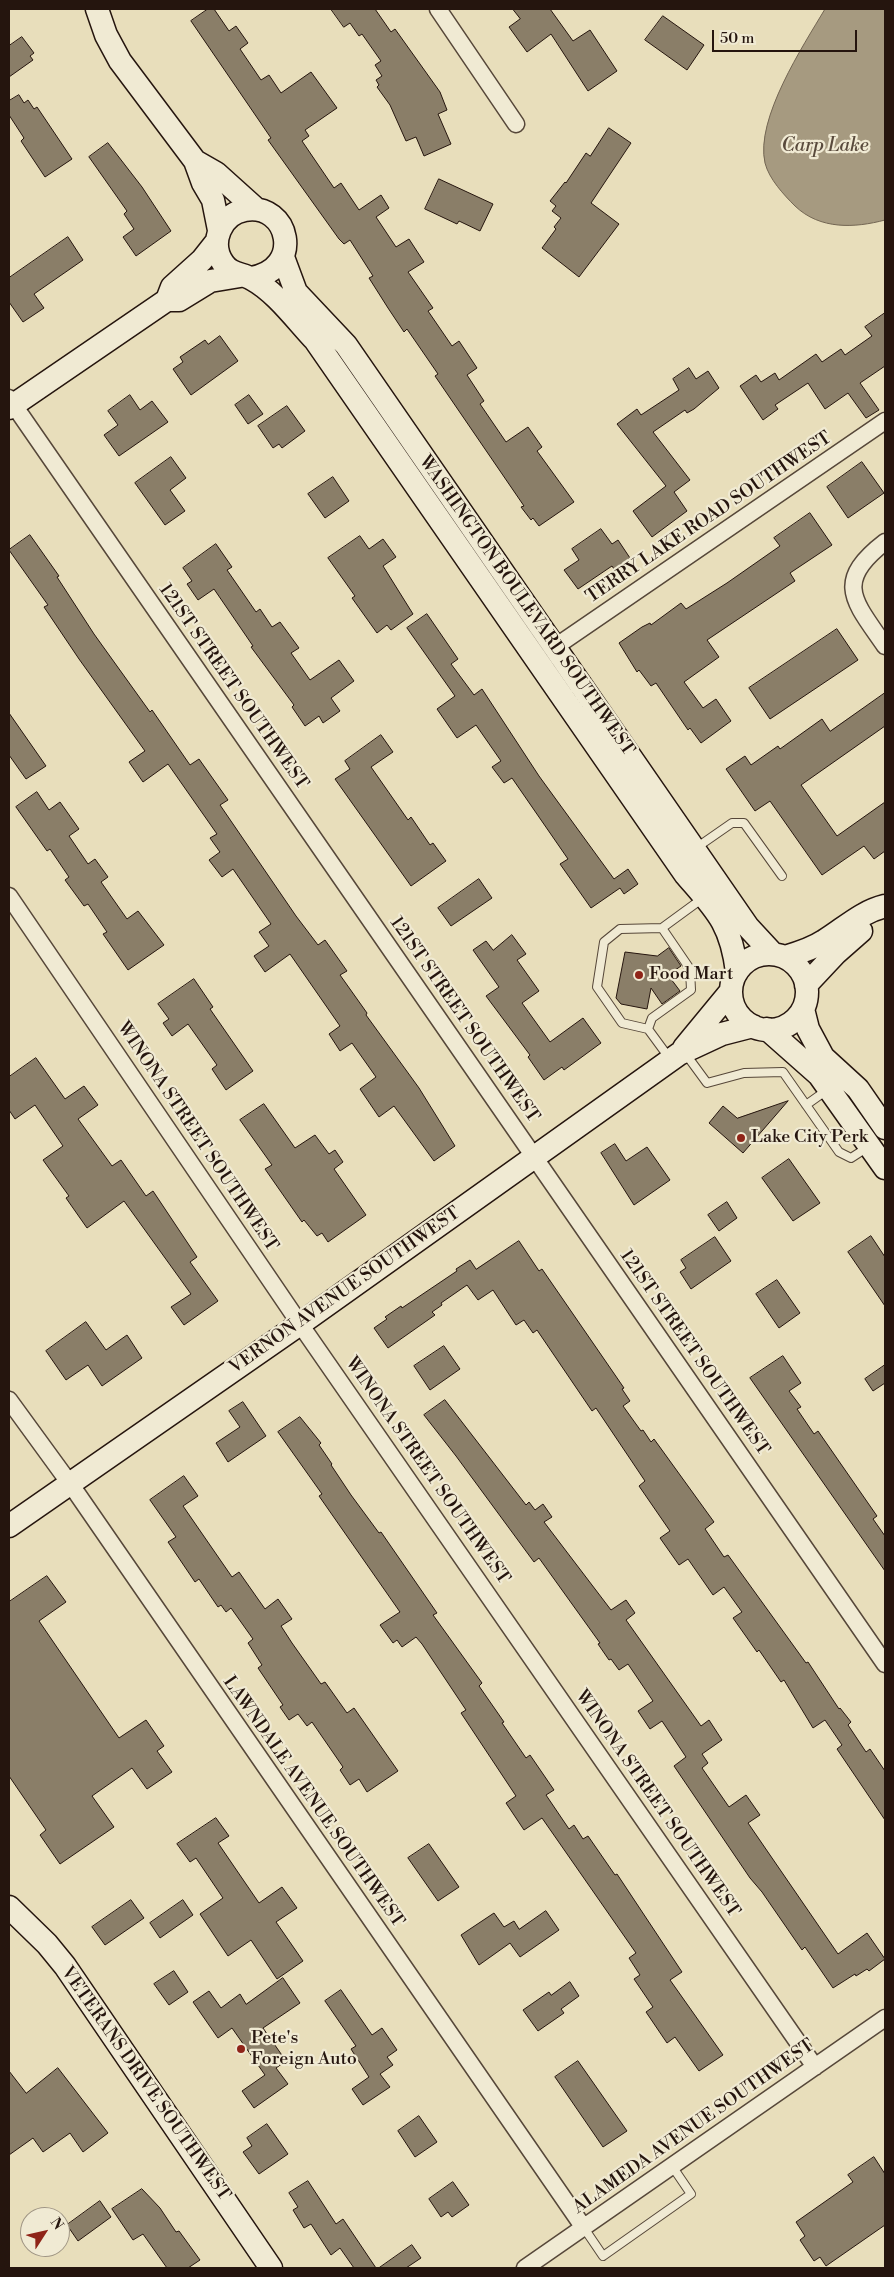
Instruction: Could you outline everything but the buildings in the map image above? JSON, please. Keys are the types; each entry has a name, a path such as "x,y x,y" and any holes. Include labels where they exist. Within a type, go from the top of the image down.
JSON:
{"main road":[{"path":"97,9 106,35 120,60 195,161 203,183 213,200 222,263 230,271 246,277"},
{"path":"195,161 216,173 256,209"},
{"path":"10,404 168,300 179,300 210,281 263,276 273,270 283,257 286,240 276,219 266,212 256,209 244,210 234,214 225,221 218,236 202,260 172,287 168,300"},
{"name":"WASHINGTON BOULEVARD SOUTHWEST","path":"283,257 296,292 346,345 748,927 779,956"},
{"name":"WASHINGTON BOULEVARD SOUTHWEST","path":"246,277 272,294 315,340 685,874 720,914 728,929 734,947 734,982"},
{"path":"885,906 868,911 824,941 803,952 779,956 761,955 750,959 734,982 733,1004 739,1015 804,1059 830,1088 885,1168"},
{"path":"806,985 846,943 876,920 885,910"},
{"path":"760,1028 786,1026 796,1018 803,1008 806,997 806,985 798,969 779,956"},
{"name":"VERNON AVENUE SOUTHWEST","path":"678,1055 734,982"},
{"path":"803,1008 808,1029 823,1057 858,1089 885,1128"},
{"name":"VERNON AVENUE SOUTHWEST","path":"9,1526 300,1324 678,1055 722,1034 760,1028"},
{"name":"VETERANS DRIVE SOUTHWEST","path":"9,1907 47,1944 65,1966 271,2268"}],"street":[{"path":"438,9 516,124"},
{"name":"121ST STREET SOUTHWEST","path":"10,404 885,1664"},
{"name":"TERRY LAKE ROAD SOUTHWEST","path":"555,648 885,421"},
{"path":"885,542 868,555 856,570 853,588 860,609 885,646"},
{"name":"WINONA STREET SOUTHWEST","path":"9,896 300,1324 815,2067"},
{"name":"LAWNDALE AVENUE SOUTHWEST","path":"9,1400 70,1484 584,2228"},
{"name":"ALAMEDA AVENUE SOUTHWEST","path":"525,2268 885,2018"}],"lane":[{"path":"694,849 732,823 744,823 782,876"},
{"path":"705,897 662,928 620,929 604,942 598,987 622,1023 648,1029 707,1083 744,1073 783,1072 839,1152 851,1158 870,1146"},
{"path":"648,1029 652,1018 691,990 690,969 662,928"},
{"path":"806,1105 830,1088"},
{"path":"584,2228 603,2256 649,2225 691,2194 672,2166"}],"water":[{"name":"Carp Lake","path":"825,9 885,9 885,220 874,223 838,225 815,219 805,214 786,197 773,181 765,163 764,145 767,126 774,105 794,62"}],"place":[{"name":"Food Mart","path":"639,975"},
{"name":"Lake City Perk","path":"741,1138"},
{"name":"Pete's Foreign Auto","path":"241,2049"}]}
